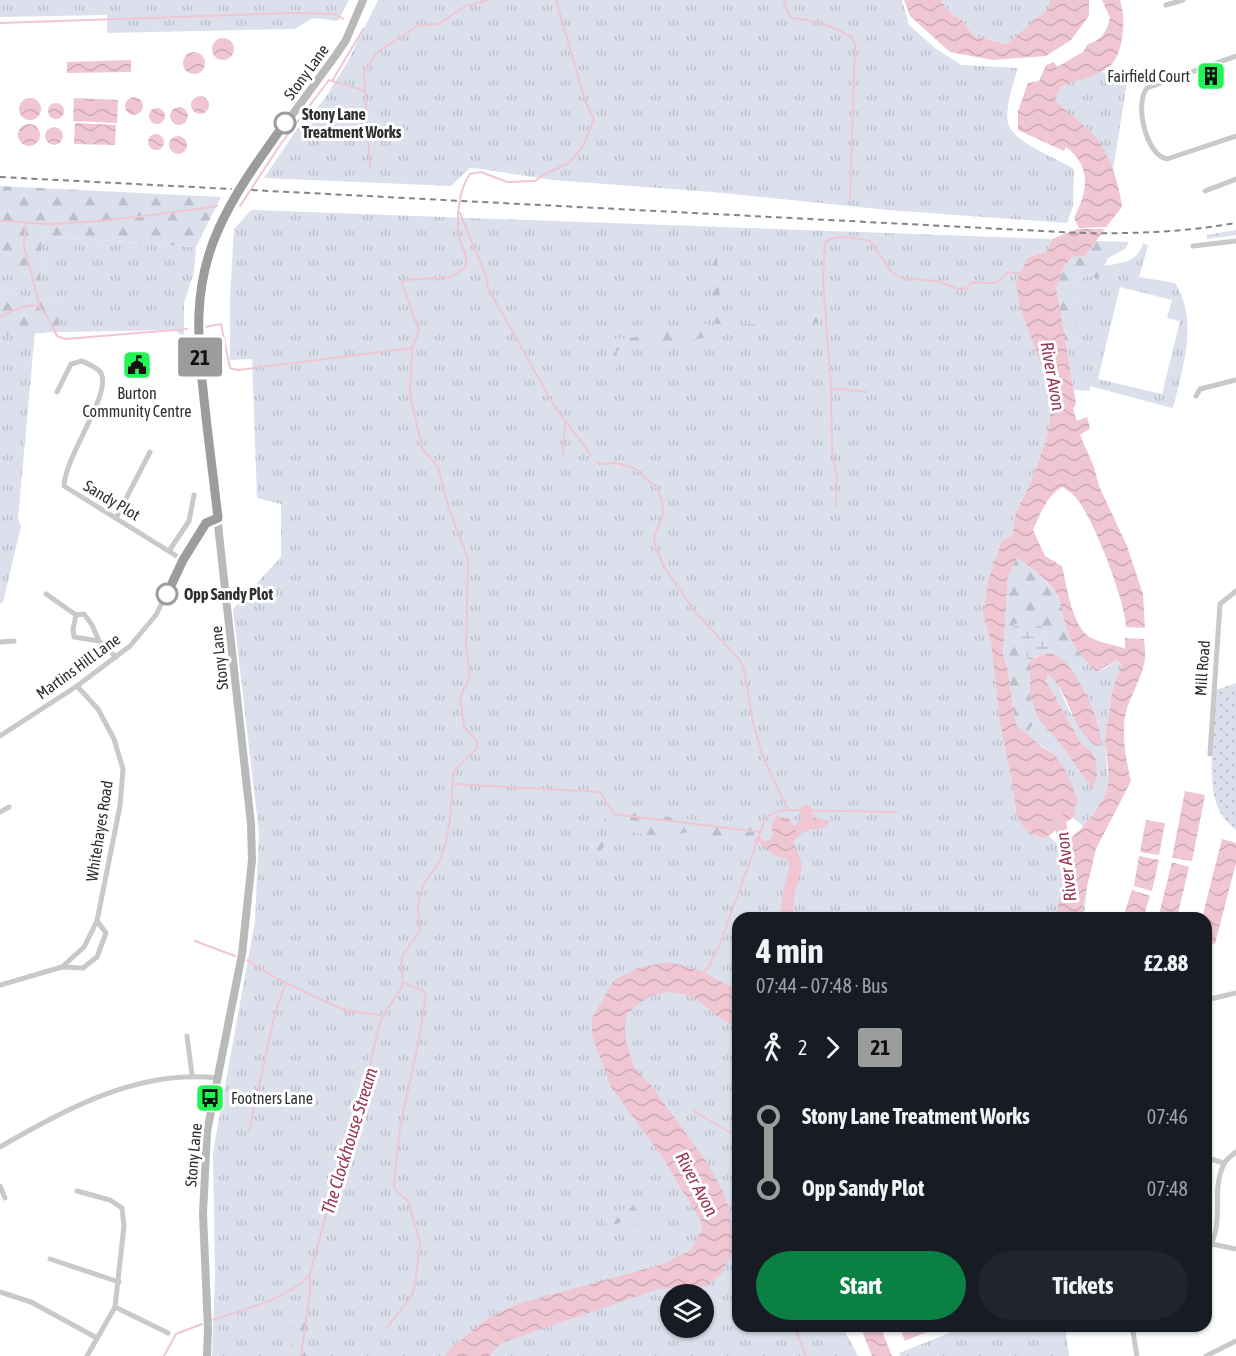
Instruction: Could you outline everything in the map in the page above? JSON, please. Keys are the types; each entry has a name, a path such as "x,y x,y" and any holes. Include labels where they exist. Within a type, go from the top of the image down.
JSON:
{"main road":[{"name":"Stony Lane","path":"207,1356 203,1214 207,1132 242,954 252,860 252,824 238,716 197,322 207,262 218,229 246,178 346,40 363,0"}],"street":[{"path":"1166,5 1184,0"},
{"path":"1236,56 1147,87 1143,92 1142,119 1146,134 1157,153 1167,159 1236,136"},
{"path":"1205,190 1236,180"},
{"path":"1193,246 1236,241"},
{"name":"Sandy Plot","path":"57,392 71,364 82,361 100,370 104,381 101,395 69,462 64,475 64,486 183,560"},
{"path":"1196,396 1200,389 1236,380"},
{"path":"116,518 150,452"},
{"path":"170,551 189,521 194,495"},
{"name":"Martins Hill Lane","path":"0,736 77,686 130,646 156,615 183,560 206,523 218,518"},
{"name":"Mill Road","path":"1210,754 1220,604 1236,591"},
{"path":"46,594 76,615 84,614 99,641 116,657"},
{"path":"76,615 74,637 99,641"},
{"path":"0,642 14,641"},
{"name":"Whitehayes Road","path":"62,967 84,947 97,921 120,806 123,769 114,739 98,709 77,686"},
{"path":"0,812 9,807"},
{"name":"Whitehayes Road","path":"0,985 62,967 82,968 97,957 106,933 97,921"},
{"path":"1212,999 1236,993"},
{"path":"187,1036 192,1075"},
{"path":"0,1148 53,1116 120,1089 192,1075 217,1078"},
{"path":"1236,1152 1224,1163 1220,1175 1218,1228 1212,1244 1236,1249"},
{"path":"1212,1160 1224,1163"},
{"path":"0,1186 5,1198"},
{"path":"77,1191 110,1200 122,1208 124,1226 115,1307 87,1356"},
{"path":"50,1259 119,1282"},
{"path":"0,1292 31,1302 97,1338"},
{"path":"115,1307 168,1333"},
{"path":"1133,1332 1137,1356"},
{"path":"1206,1356 1236,1341"}],"green space":[{"path":"0,0 349,0 338,21 313,18 295,29 107,33 107,15 0,17"},
{"path":"378,0 902,0 909,25 935,48 961,65 1018,68 1008,107 1008,123 1015,134 1030,146 1074,169 1073,206 1067,223 888,210 712,192 552,180 470,168 451,186 264,178 295,132 323,101 347,63"},
{"path":"941,0 1050,0 1050,8 1007,44 974,36 961,20 947,10"},
{"path":"1103,72 1127,82 1113,170 1091,132 1055,100 1061,87"},
{"path":"0,186 221,197 196,247 42,236 40,289 19,288 13,255 0,251"},
{"path":"251,210 1052,239 1046,252 1028,257 1020,307 1045,377 1051,410 1047,437 1031,482 1016,512 1012,535 1001,542 988,581 983,615 991,643 1000,724 1016,813 1023,827 1032,834 1044,839 1049,836 1060,847 1061,882 1087,888 1085,912 732,912 732,1332 845,1332 858,1356 212,1356 215,1274 213,1152 255,921 259,833 233,609 281,557 281,504 257,498 252,359 230,360 230,298 234,229"},
{"path":"1236,230 1236,235 1207,239 1207,235"},
{"path":"42,236 196,247 194,272 184,303 184,337 174,330 59,332 59,303 0,291 0,251 13,255 40,289"},
{"path":"1096,241 1129,242 1125,249 1108,258 1098,280 1089,275 1079,279 1074,288 1077,339 1065,341 1056,287 1065,265 1073,257 1085,256"},
{"path":"1143,243 1148,246 1139,277 1175,283 1186,312 1188,327 1185,358 1172,408 1090,386 1090,391 1074,390 1065,341 1076,339 1074,288 1079,279 1089,275 1098,280 1103,266 1128,261 1141,250","holes":["1120,287 1172,300 1167,318 1180,321 1162,394 1098,379"]},
{"path":"717,256 721,324 715,324 712,257"},
{"path":"0,291 59,303 59,332 0,335"},
{"path":"817,317 818,323 793,324 792,318"},
{"path":"769,322 769,329 727,334 726,328"},
{"path":"707,324 708,337 668,344 631,344 622,347 617,351 615,376 610,380 606,360 615,339"},
{"path":"35,332 18,519 21,526 3,603 0,603 0,335"},
{"path":"1017,557 1054,590 1070,636 1088,663 1072,673 1064,661 1051,653 1040,621 1015,639 1030,662 1030,694 1038,719 1025,734 1017,726 1008,670 1003,654 1008,574"},
{"path":"1022,619 1040,621 1051,653 1040,655 1030,662 1015,639 1014,625"},
{"path":"1117,660 1123,665 1113,687 1105,736 1108,785 1105,795 1084,827 1073,818 1075,816 1055,755 1025,734 1038,719 1062,746 1093,788 1091,751 1081,743 1046,681 1048,673 1057,683 1070,713 1099,726 1072,673 1088,663 1096,672"},
{"path":"1236,683 1236,830 1223,817 1218,808 1214,796 1212,767 1216,690"},
{"path":"609,810 757,827 751,843 730,836 721,848 688,832 666,837 634,833 611,825 604,820"},
{"path":"595,835 605,837 604,846 597,856 589,854 589,843"},
{"path":"633,1205 649,1220 645,1226 622,1221 607,1225 604,1221 604,1217"},
{"path":"305,1313 308,1318 307,1356 292,1356 293,1319"},
{"path":"952,1332 1066,1332 1069,1356 900,1356 899,1353"}],"water":[{"path":"904,0 941,0 947,10 961,20 974,36 1007,44 1049,8 1050,0 1089,0 1089,16 1071,40 1046,56 993,60 950,52 910,16"},
{"path":"1102,0 1120,0 1122,9 1122,38 1115,60 1109,67 1093,76 1061,87 1055,100 1091,132 1103,148 1116,177 1122,207 1106,227 1079,228 1074,218 1082,198 1085,180 1080,163 1066,147 1064,151 1018,130 1018,111 1028,83 1039,81 1046,65 1054,62 1057,67 1083,52 1088,44 1103,34 1110,18"},
{"path":"219,38 227,38 234,45 234,53 227,60 219,60 212,53 212,45"},
{"path":"190,52 198,52 205,59 205,67 198,74 190,74 183,67 183,59"},
{"path":"131,60 131,72 67,73 67,62"},
{"path":"196,96 204,96 209,101 207,112 196,114 191,109 191,101"},
{"path":"130,97 138,97 143,102 141,113 130,115 125,110 125,102"},
{"path":"26,98 34,98 41,105 41,113 34,120 26,120 19,113 19,105"},
{"path":"74,98 118,100 117,123 73,121"},
{"path":"53,103 59,103 64,111 62,117 53,119 48,114 48,108"},
{"path":"175,107 183,107 188,112 186,123 175,125 170,120 170,112"},
{"path":"157,108 165,116 157,124 149,116"},
{"path":"75,123 116,125 115,145 74,144"},
{"path":"29,124 37,127 40,135 37,143 29,146 21,143 18,135 21,127"},
{"path":"54,127 60,130 63,136 60,142 54,145 48,142 45,136 48,130"},
{"path":"156,134 164,142 156,150 148,142"},
{"path":"174,136 182,136 187,141 185,152 174,154 169,149 169,141"},
{"path":"1077,229 1105,229 1085,256 1073,257 1065,265 1056,287 1076,403 1073,409 1077,421 1087,417 1090,428 1080,435 1094,467 1099,486 1127,546 1143,594 1145,628 1126,627 1108,561 1092,524 1077,499 1062,487 1044,506 1033,530 1045,556 1062,566 1075,617 1086,634 1097,641 1125,649 1125,638 1144,639 1145,656 1142,673 1125,716 1125,749 1131,781 1096,849 1082,912 1057,912 1061,890 1060,847 1081,829 1105,795 1108,785 1108,768 1105,736 1113,687 1122,665 1117,660 1096,672 1080,654 1071,639 1055,591 1040,575 1017,558 1008,575 1003,654 1008,670 1014,715 1017,726 1055,755 1067,773 1078,801 1074,808 1075,816 1044,839 1023,827 1016,813 1000,724 991,643 983,615 988,581 1001,542 1012,535 1016,512 1031,482 1047,437 1051,410 1045,377 1020,307 1016,282 1028,257 1046,252 1052,239"},
{"path":"1051,653 1069,666 1089,700 1098,726 1100,745 1096,746 1087,738 1075,720 1061,691 1048,674 1046,681 1081,743 1091,751 1096,760 1097,778 1092,788 1062,746 1038,719 1030,694 1030,662 1040,655"},
{"path":"1185,791 1205,795 1192,861 1172,858"},
{"path":"777,815 779,818 788,817 791,824 795,826 802,824 806,816 830,820 823,828 805,830 793,842 800,861 797,872 793,870 792,859 777,856 760,842 753,842 759,835 764,841 770,840 773,835 771,826"},
{"path":"1146,820 1165,823 1159,855 1140,852"},
{"path":"1222,839 1236,843 1236,863 1215,944 1212,943 1212,912 1204,912"},
{"path":"1139,856 1159,860 1152,891 1134,886"},
{"path":"1172,862 1189,867 1178,912 1160,912"},
{"path":"1132,890 1150,896 1145,912 1125,912"},
{"path":"669,962 698,970 732,987 732,1025 699,1001 687,995 667,992 651,995 637,1005 627,1014 625,1026 626,1043 635,1069 650,1084 708,1164 724,1194 730,1212 732,1253 722,1273 709,1284 660,1284 660,1289 501,1343 489,1356 445,1356 449,1350 488,1318 517,1304 663,1264 692,1249 702,1232 701,1221 661,1155 611,1087 592,1035 592,1018 614,980 638,968"},
{"path":"862,1332 882,1332 892,1356 872,1356"},
{"path":"901,1332 927,1332 905,1341"}],"waterway":[{"path":"240,206 280,145 329,80 365,91 364,74 376,53 419,25 439,24 464,7 488,0"},
{"name":"The Clockhouse Stream","path":"213,1320 279,1296 291,1290 310,1274 337,1174 346,1158 368,1087 372,1055 381,1019 401,989 403,955 420,930 418,907 421,890 439,862 446,842 452,803 453,772 477,748 477,741 464,727 460,698 470,676 466,646 468,559 449,509 438,467 422,448 410,394 412,348 419,331 402,284 405,280 451,277 465,268 465,255 459,236 458,212 463,187 470,174 481,172 507,182 535,181 569,163 583,146 594,120 585,100 556,0"},
{"path":"785,0 784,4 791,18 823,24 853,38 855,47 850,198"},
{"path":"0,23 294,13 334,14 343,19"},
{"path":"332,81 364,28"},
{"path":"365,91 370,169"},
{"path":"0,221 72,223 217,206"},
{"path":"460,213 486,276 488,288 553,404 591,455"},
{"path":"26,222 24,246 40,307"},
{"path":"836,507 837,476 832,452 831,388 823,279 825,243 840,237 870,241 891,271 901,278 937,281 959,289 967,288 974,282 993,283 1008,272 1021,274"},
{"path":"0,317 22,307 36,306 46,315 57,336 65,339 187,329"},
{"path":"201,328 221,324 230,368 238,370 412,348"},
{"path":"831,388 867,392"},
{"path":"563,454 565,421"},
{"path":"596,462 616,463 634,468 657,488 662,501 663,515 654,537 655,546 664,567 695,612 740,660 763,757 788,810"},
{"path":"453,784 600,792 614,814 760,832"},
{"path":"703,973 710,965 721,941 766,817 778,811 788,810 897,812"},
{"name":"River Avon","path":"801,827 806,825 808,820 806,811"},
{"name":"River Avon","path":"1055,812 1060,822 1067,859"},
{"name":"River Avon","path":"787,912 796,866 792,855"},
{"path":"195,941 235,956"},
{"path":"247,960 276,978 337,1007 349,1011 383,1015"},
{"path":"249,1131 276,1009 286,983"},
{"path":"387,1328 412,1295 420,1242 408,1201 395,1189 394,1185 400,1127 426,996 424,991 404,983"},
{"path":"692,1110 732,1133"},
{"path":"301,1356 310,1293 310,1276"},
{"name":"The Clockhouse Stream","path":"164,1356 176,1334 202,1324"},
{"path":"796,1332 806,1356"}],"railway":[{"path":"0,177 1080,233 1158,232 1236,223"}],"bus line":[{"name":"21","path":"167,594 183,560 206,523 218,518 197,322 207,262 218,229 234,198 285,123"}],"place":[{"name":"Fairfield Court","path":"1211,76"},
{"name":"Stony Lane Treatment Works","path":"285,123"},
{"name":"Burton Community Centre","path":"137,365"},
{"name":"Opp Sandy Plot","path":"167,594"},
{"name":"Footners Lane","path":"210,1098"}]}
